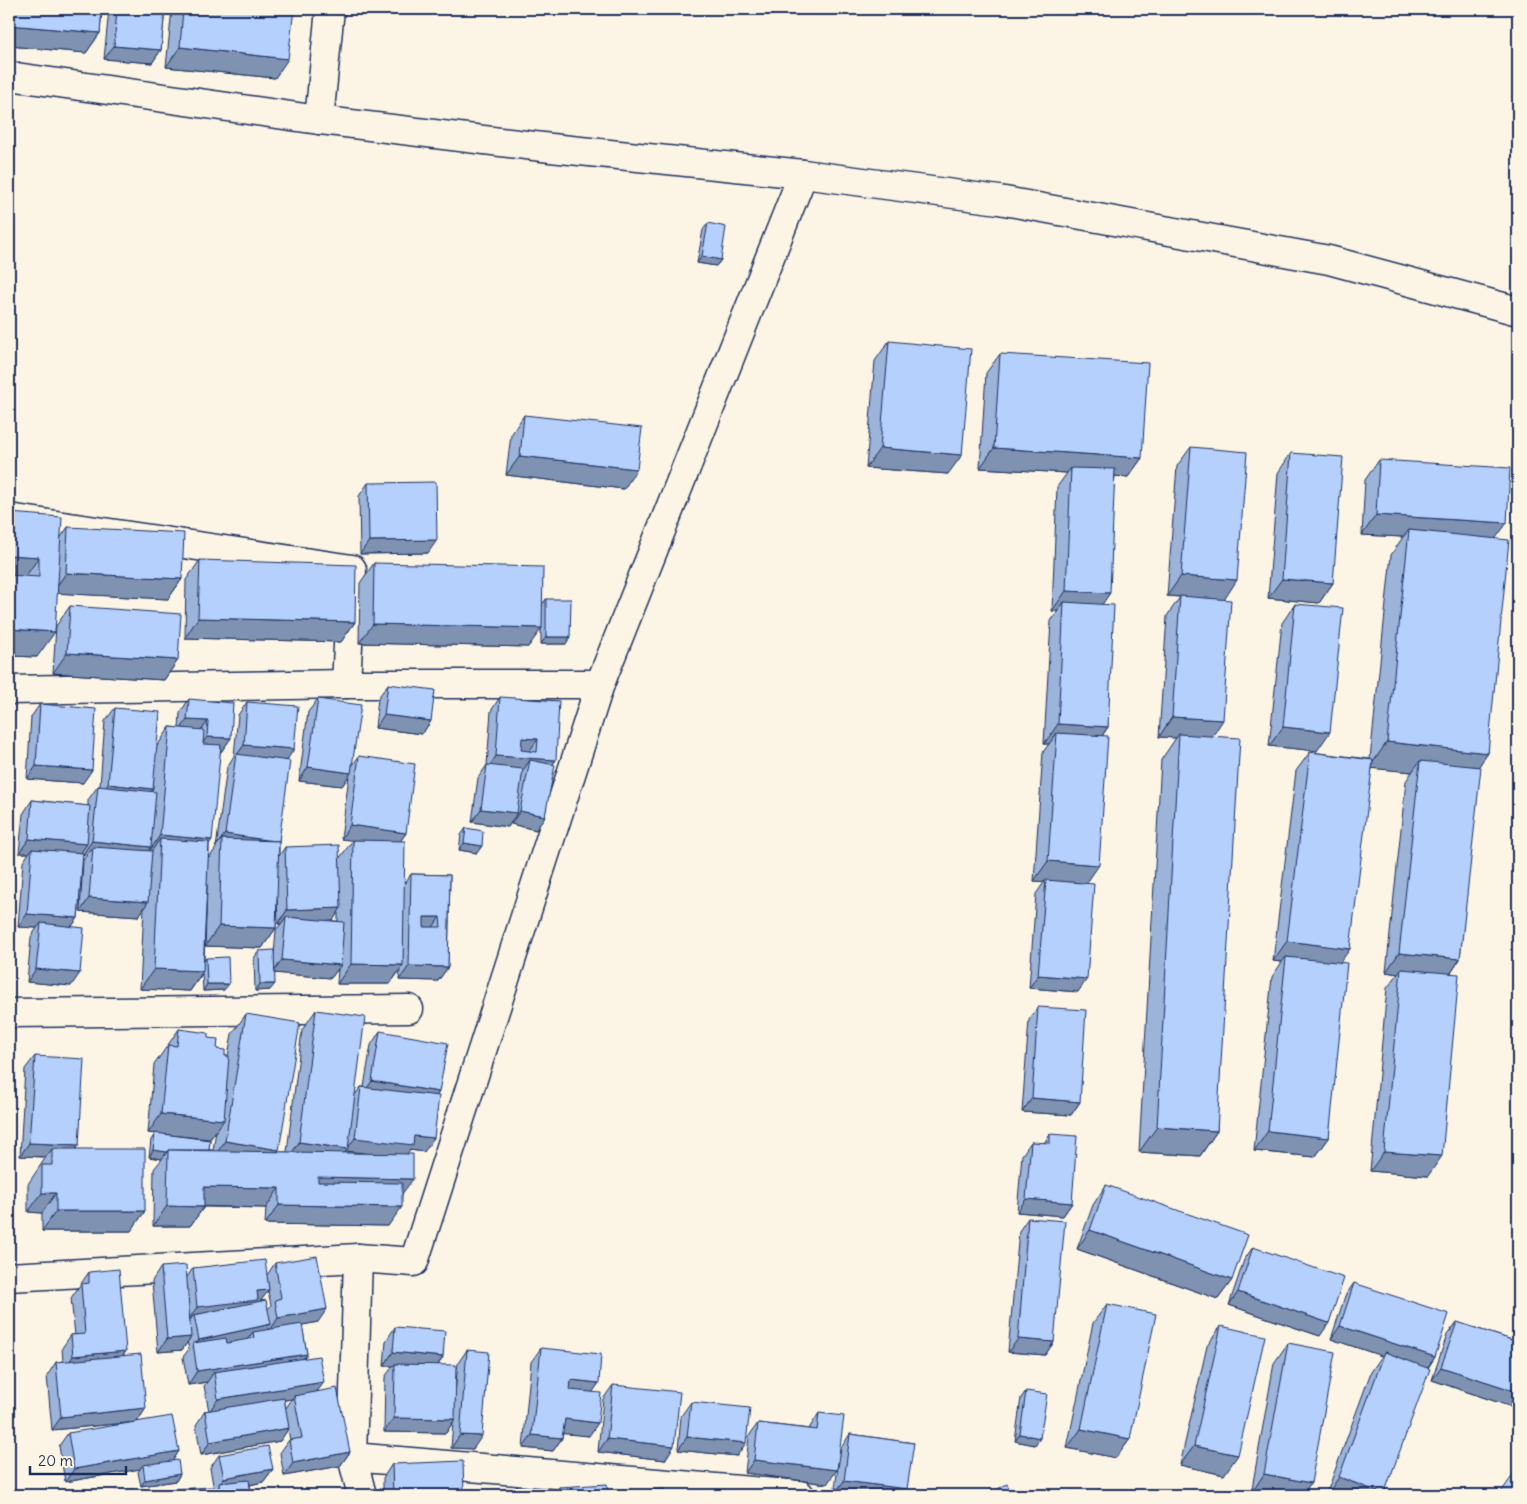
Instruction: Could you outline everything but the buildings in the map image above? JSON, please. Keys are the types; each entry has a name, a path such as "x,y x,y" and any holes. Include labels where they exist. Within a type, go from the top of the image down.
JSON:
{"street":[{"path":"318,120 330,9"},
{"path":"9,76 318,120 551,148 803,174 999,200 1329,260 1518,311"},
{"path":"9,1277 358,1258 414,1262 600,684 803,174"},
{"path":"9,518 352,569 346,684"},
{"path":"9,690 346,684 600,684"},
{"path":"9,1013 409,1009"},
{"path":"358,1258 352,1457 362,1495"},
{"path":"352,1457 800,1494"}]}
